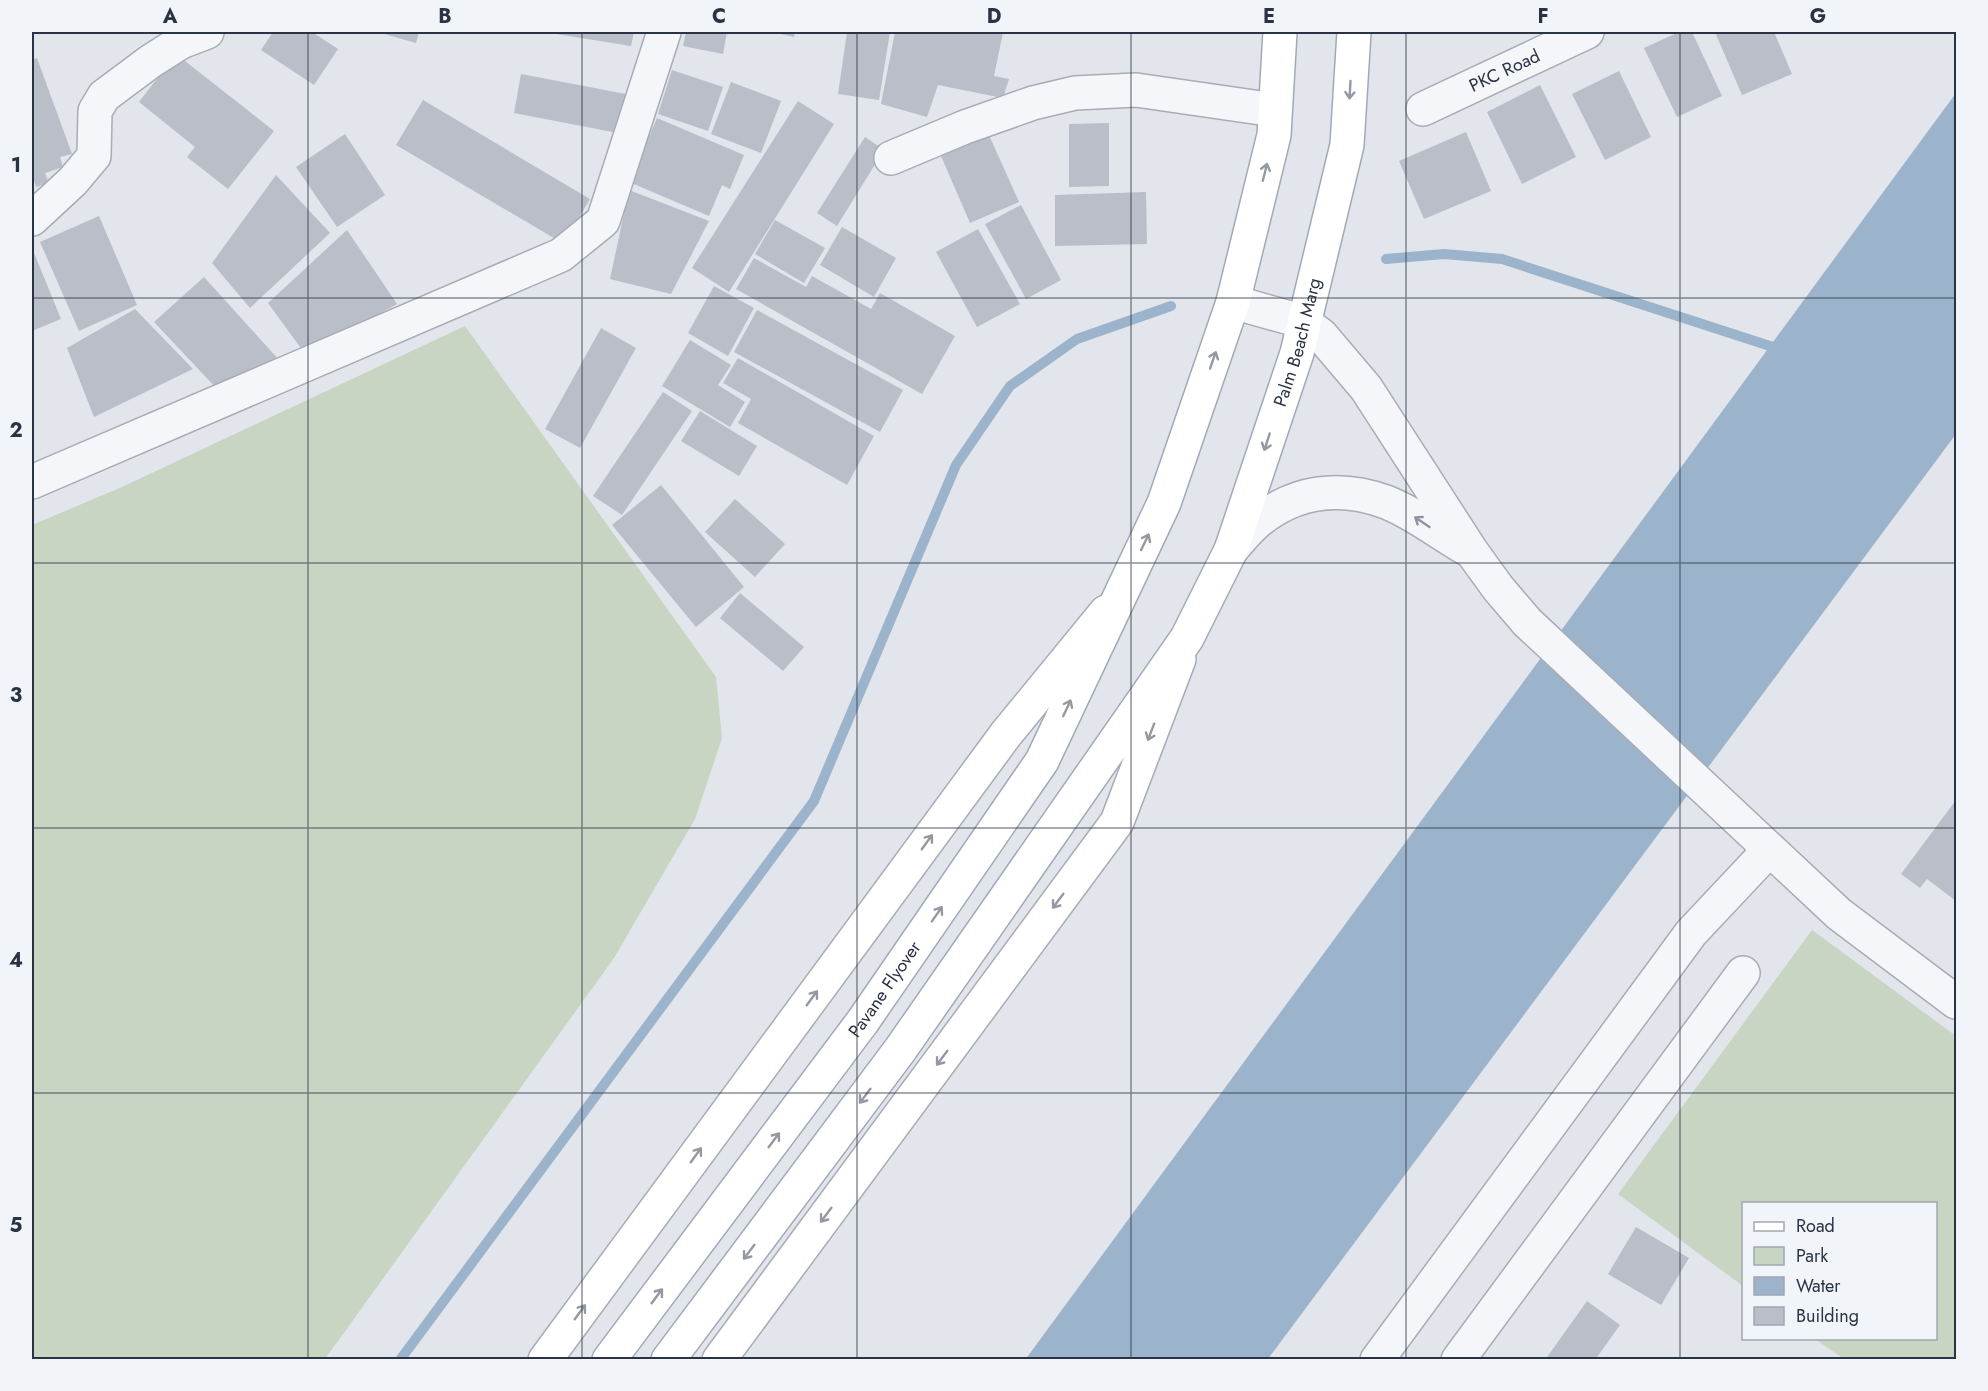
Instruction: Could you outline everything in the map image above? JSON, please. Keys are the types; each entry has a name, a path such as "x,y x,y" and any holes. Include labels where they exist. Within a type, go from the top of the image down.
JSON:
{"main road":[{"path":"545,1359 1006,734 1120,595 1164,503 1233,302 1274,135 1280,32"},
{"name":"Palm Beach Marg","path":"1187,638 1231,550 1297,352 1347,145 1354,32"},
{"name":"Pavane Flyover","path":"609,1359 863,1021 1042,761 1120,595"},
{"path":"668,1359 900,1050 1187,638"},
{"path":"719,1359 1117,822 1187,638"}],"street":[{"path":"32,219 73,181 94,156 95,111 104,96 181,42 207,32"},
{"path":"32,482 561,255 603,220 664,32"},
{"name":"PKC Road","path":"1423,109 1542,41 1587,32"},
{"path":"891,158 965,126 1033,103 1075,93 1136,90 1275,110"},
{"path":"1233,302 1304,322 1321,335 1366,387 1472,552 1527,622 1839,914 1956,1002"},
{"path":"1231,550 1255,524 1279,507 1305,495 1333,493 1363,495 1387,502 1472,552"},
{"path":"1377,1359 1759,840"},
{"path":"1458,1359 1743,973"}],"green space":[{"path":"465,326 716,677 722,738 695,819 614,958 325,1359 32,1359 32,525 122,487"},
{"path":"1812,930 1956,1036 1956,1359 1844,1359 1816,1340 1937,1340 1937,1202 1742,1202 1742,1285 1618,1194"}],"water":[{"path":"1956,93 1956,434 1268,1359 1025,1360"}],"building":[{"path":"273,32 312,32 338,49 314,85 261,50"},
{"path":"377,32 419,32 416,43"},
{"path":"544,32 634,32 631,46"},
{"path":"686,32 727,32 723,54 683,46"},
{"path":"772,32 795,32 794,37"},
{"path":"847,32 890,32 879,100 838,94"},
{"path":"895,32 1003,32 994,76 1009,79 1003,98 938,85 927,117 881,104"},
{"path":"1679,32 1692,32 1722,96 1677,117 1644,48"},
{"path":"1715,32 1774,32 1792,74 1742,95"},
{"path":"176,54 274,131 228,189 187,157 195,147 139,102"},
{"path":"37,58 72,154 60,157 63,167 45,173 49,183 36,187 32,173 32,60"},
{"path":"672,70 723,87 708,131 658,114"},
{"path":"1619,71 1651,137 1605,160 1572,94"},
{"path":"521,74 631,95 623,134 514,113"},
{"path":"731,82 781,101 761,153 711,134"},
{"path":"1540,85 1576,157 1522,184 1487,112"},
{"path":"423,100 590,199 564,244 396,145"},
{"path":"798,101 834,124 729,292 692,268"},
{"path":"657,118 744,155 730,189 722,185 709,216 629,182"},
{"path":"1109,123 1109,186 1069,187 1069,124"},
{"path":"1466,132 1491,191 1424,219 1399,161"},
{"path":"345,134 385,195 337,227 296,167"},
{"path":"989,135 1019,202 970,223 941,156"},
{"path":"865,137 884,150 837,226 817,213"},
{"path":"276,175 330,233 250,308 212,263"},
{"path":"629,190 709,221 671,294 610,279"},
{"path":"1146,192 1147,244 1055,246 1055,195"},
{"path":"1021,205 1061,280 1026,299 985,224"},
{"path":"99,216 137,305 79,331 40,242"},
{"path":"775,220 825,248 804,283 755,254"},
{"path":"842,227 896,258 874,297 820,265"},
{"path":"978,229 1020,304 977,327 936,252"},
{"path":"347,230 397,304 306,355 268,303"},
{"path":"32,248 61,319 32,331"},
{"path":"754,258 806,287 812,276 871,309 880,293 955,336 922,394 736,289"},
{"path":"204,277 280,361 218,390 154,322"},
{"path":"714,286 754,308 728,356 688,333"},
{"path":"135,309 193,369 94,417 67,348"},
{"path":"757,310 903,390 880,432 734,352"},
{"path":"601,328 636,348 580,448 545,429"},
{"path":"690,340 731,365 718,385 745,402 730,427 662,386"},
{"path":"738,358 874,436 847,485 738,423 751,399 723,383"},
{"path":"663,392 692,411 622,515 593,496"},
{"path":"700,411 757,446 739,476 681,441"},
{"path":"661,485 744,587 696,627 612,525"},
{"path":"735,499 785,544 755,577 705,532"},
{"path":"740,593 804,647 783,671 720,618"},
{"path":"1956,800 1956,901 1927,879 1920,888 1901,874"},
{"path":"1636,1227 1689,1258 1661,1305 1608,1274"},
{"path":"1587,1301 1620,1325 1595,1360 1545,1360"}],"waterway":[{"path":"1386,259 1444,254 1502,259 1782,350"},
{"path":"400,1360 814,801 956,465 1010,386 1077,339 1171,306"}]}
